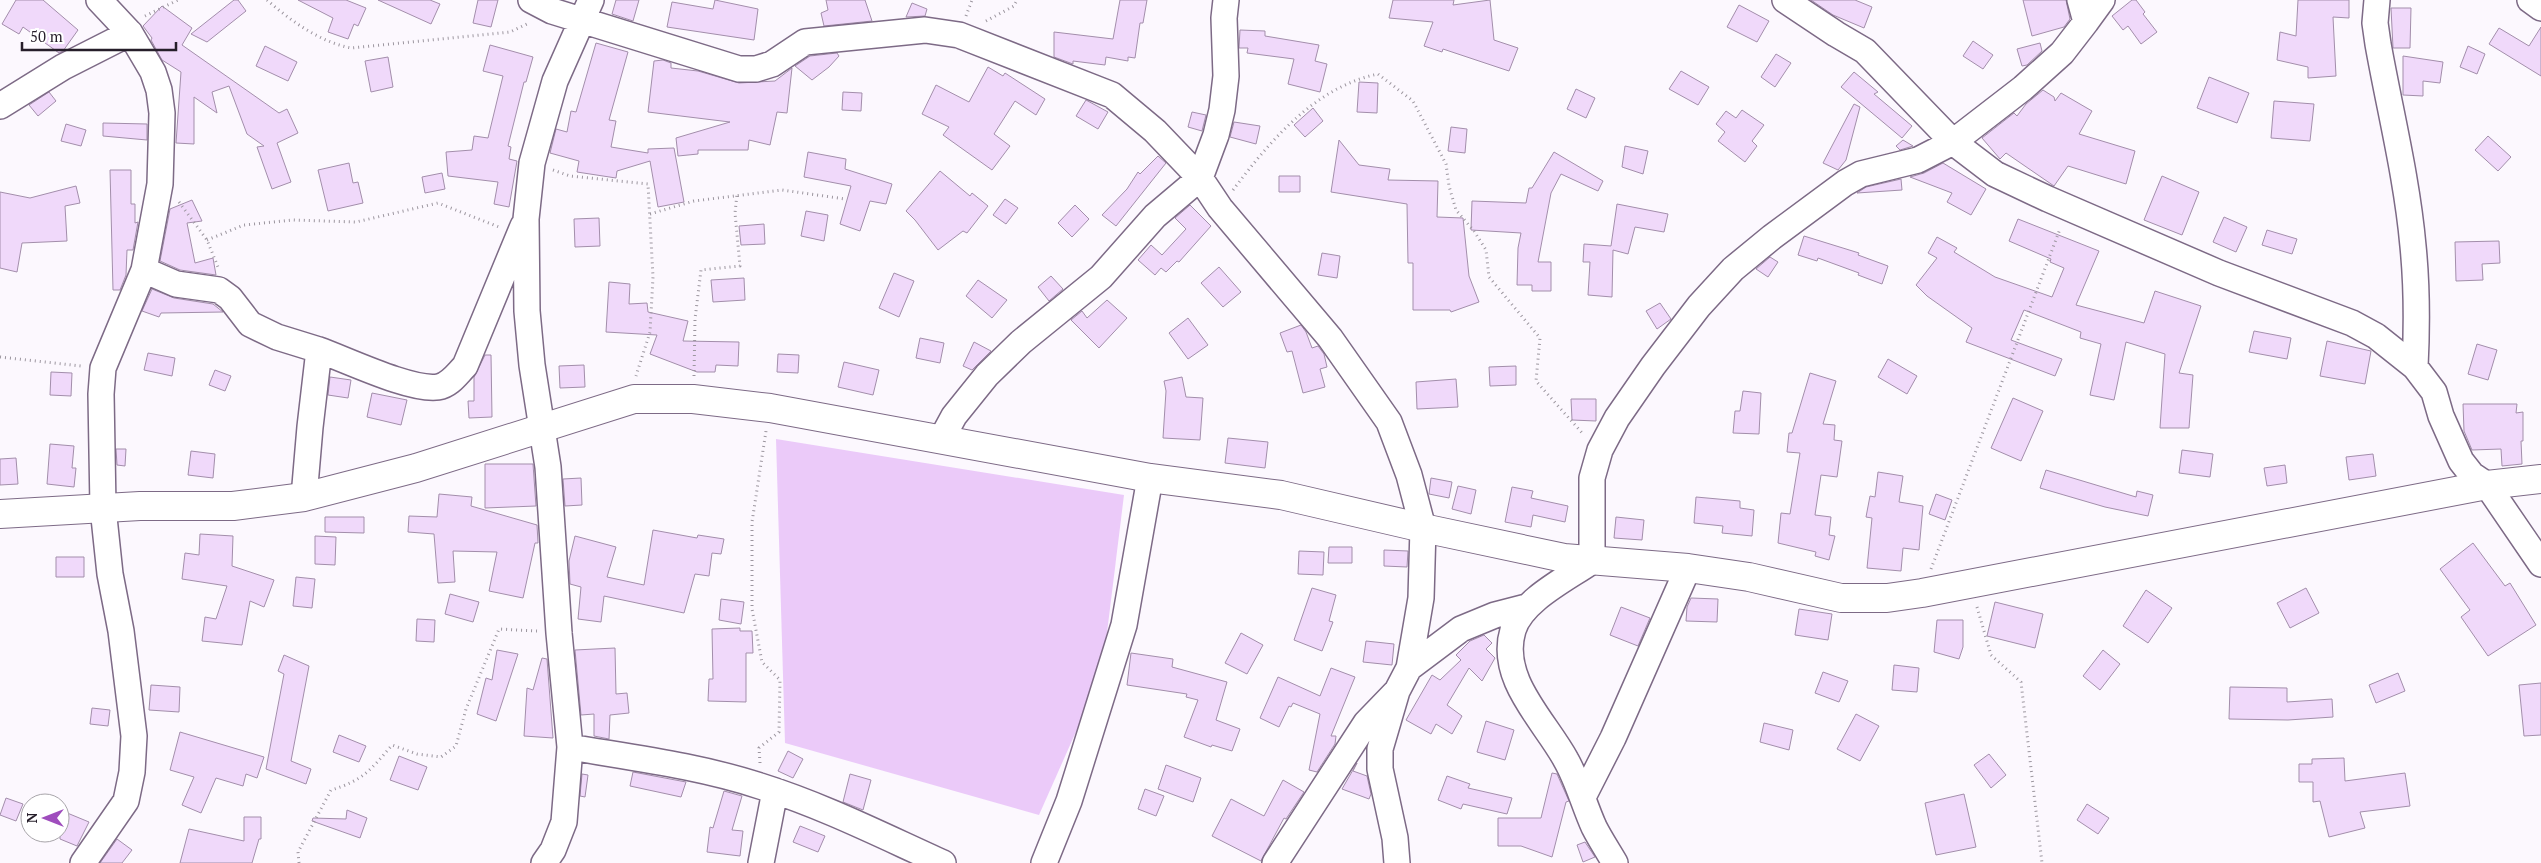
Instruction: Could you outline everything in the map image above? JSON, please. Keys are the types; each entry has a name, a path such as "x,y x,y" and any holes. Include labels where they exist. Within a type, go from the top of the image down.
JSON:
{"street":[{"path":"83,863 126,801 132,763 134,736 121,631 110,574 103,508 101,394 103,368 144,270 160,184 162,113 159,90 153,72 130,33 99,0"},
{"path":"941,440 954,416 987,374 1021,342 1101,277 1155,216 1200,178 1216,135 1222,110 1226,76 1226,0"},
{"path":"1785,0 1865,51 1953,142 1995,174 2202,266 2352,323 2376,336 2415,367 2434,392 2461,461 2472,475 2488,485 2541,564"},
{"path":"1592,561 1592,478 1600,450 1617,418 1653,366 1699,306 1734,269 1772,237 1845,183 1862,174 1918,160 1953,142 2024,88 2062,54 2083,11 2102,0"},
{"path":"2377,0 2376,23 2378,44 2408,202 2414,247 2415,367"},
{"path":"2530,0 2541,8"},
{"path":"542,6 587,11 739,69 756,69 772,64 805,42 925,30 959,35 1112,95 1155,131 1200,178 1220,208 1330,338 1389,422 1409,475 1423,528 1421,598 1409,668 1397,692 1380,749 1380,769 1395,838 1397,863"},
{"path":"544,863 553,850 564,822 570,746 559,633 548,467 529,338 522,227 532,163 555,81 587,11"},
{"path":"0,106 63,67 130,33"},
{"path":"144,270 176,284 219,290 230,298 250,324 277,337 320,350 410,384 439,387 448,383 465,366 522,227"},
{"path":"304,497 310,427 320,350"},
{"path":"0,514 103,508 233,506 304,497 416,468 634,399 693,399 770,408 1150,478 1281,495 1564,558 1688,568 1749,577 1841,598 1887,598 1971,585 2488,485 2541,479"},
{"path":"1044,863 1069,801 1124,625 1150,478"},
{"path":"1409,668 1461,629 1494,615 1526,607 1592,561"},
{"path":"1583,797 1613,738 1688,568"},
{"path":"1526,607 1513,630 1511,654 1516,676 1525,696 1566,760 1594,826 1615,863"},
{"path":"1276,863 1366,723 1397,692"},
{"path":"570,746 711,771 768,788 854,821 943,863"},
{"path":"761,863 768,788"}],"path":[{"path":"130,33 140,18 178,0"},
{"path":"267,0 283,14 332,44 351,48 510,32 542,6"},
{"path":"959,35 1014,6 1018,0"},
{"path":"1220,208 1248,170 1304,112 1330,91 1358,78 1378,74 1413,101 1446,164 1449,186 1456,210 1474,231 1486,250 1489,277 1540,338 1536,381 1600,450"},
{"path":"532,163 570,176 648,184 653,277 650,332 637,368 634,399"},
{"path":"160,184 185,208 208,240 230,298"},
{"path":"650,214 694,201 737,194 782,190 845,199"},
{"path":"693,399 695,319 701,270 740,266 735,213 737,194"},
{"path":"208,240 244,225 292,220 356,222 438,203 522,227"},
{"path":"1922,594 2068,207"},
{"path":"0,357 103,368"},
{"path":"768,788 759,748 779,732 780,680 762,662 752,609 752,522 770,408"},
{"path":"1971,585 1991,655 2022,682 2042,863"},
{"path":"299,863 298,852 331,790 353,784 370,772 392,745 418,754 441,757 456,746 466,709 498,629 559,633"}],"shaded area":[{"path":"776,439 1124,495 1102,673 1039,815 785,743"}],"building":[{"path":"16,0 43,0 78,30 63,51 59,53 23,27 19,34 2,24"},
{"path":"234,0 238,0 246,11 207,42 191,34"},
{"path":"298,0 346,0 366,8 358,26 354,24 348,39 328,32 333,18"},
{"path":"378,0 430,0 440,4 431,24"},
{"path":"478,0 498,0 491,27 473,23"},
{"path":"616,0 639,0 633,21 612,14"},
{"path":"715,0 758,9 754,40 667,27 672,2 713,9"},
{"path":"826,0 865,0 872,21 824,26 821,13 828,10"},
{"path":"1120,0 1147,0 1143,23 1140,23 1135,58 1128,57 1128,61 1106,57 1105,65 1073,61 1073,64 1054,57 1054,32 1113,39"},
{"path":"1393,0 1454,0 1453,5 1490,0 1494,40 1518,48 1509,71 1443,49 1442,52 1424,46 1433,22 1389,18"},
{"path":"1811,0 1855,0 1872,7 1864,28 1833,15"},
{"path":"2023,0 2066,0 2070,19 2064,27 2032,36"},
{"path":"2132,0 2136,0 2145,12 2143,14 2157,32 2141,44 2128,26 2123,30 2112,16"},
{"path":"2298,0 2349,0 2349,18 2333,17 2336,76 2308,78 2308,67 2277,60 2280,32 2296,36"},
{"path":"912,3 927,9 925,16 906,17"},
{"path":"1739,5 1769,21 1757,42 1727,27"},
{"path":"162,6 192,28 182,45 279,113 287,109 298,133 277,143 291,182 272,189 257,147 264,146 247,134 229,86 212,92 217,113 194,97 194,144 176,143 181,72 162,60 151,40 152,38 143,26"},
{"path":"2391,8 2411,8 2410,48 2393,48"},
{"path":"2541,27 2541,76 2489,44 2499,28 2529,46"},
{"path":"1240,30 1265,31 1265,36 1319,45 1315,61 1327,64 1320,92 1288,84 1294,59 1247,53 1248,48 1239,48"},
{"path":"1973,41 1993,55 1983,69 1963,56"},
{"path":"596,43 628,52 609,120 616,121 611,147 648,153 648,149 674,148 684,202 658,207 650,161 617,171 616,178 577,172 579,161 550,153 556,129 567,132 571,111 576,112"},
{"path":"2040,43 2042,51 2027,65 2022,66 2017,49"},
{"path":"490,45 533,57 526,82 524,82 508,146 511,147 509,159 517,161 509,207 494,204 498,182 448,176 446,152 472,150 474,136 488,138 503,76 483,71"},
{"path":"265,46 297,62 288,81 256,66"},
{"path":"2468,46 2485,54 2477,74 2460,67"},
{"path":"837,53 839,56 829,67 812,80 795,66 810,56"},
{"path":"1776,54 1791,63 1775,87 1761,77"},
{"path":"2403,56 2443,62 2440,83 2423,81 2423,96 2403,95"},
{"path":"388,57 393,87 371,92 365,61"},
{"path":"663,60 671,63 671,68 698,71 739,83 775,81 792,68 787,113 777,112 770,145 749,140 748,150 698,150 698,154 678,156 676,138 730,122 648,112 654,61"},
{"path":"988,67 1003,76 1005,73 1045,99 1036,115 1015,101 994,134 1010,146 992,170 943,135 949,127 922,114 936,85 969,102"},
{"path":"1681,71 1709,87 1698,105 1669,89"},
{"path":"1854,72 1878,92 1874,94 1912,126 1902,138 1841,87"},
{"path":"2209,77 2249,93 2237,123 2197,108"},
{"path":"1359,82 1378,83 1377,113 1357,112"},
{"path":"1576,89 1595,98 1586,118 1567,109"},
{"path":"2043,90 2054,97 2055,101 2061,93 2092,111 2079,134 2135,151 2126,184 2068,166 2054,186 2006,153 2000,159 1982,138 2014,113 2017,116 2026,104"},
{"path":"49,92 56,101 38,116 29,105"},
{"path":"843,92 862,93 861,111 842,110"},
{"path":"1086,100 1108,112 1098,129 1076,116"},
{"path":"2274,101 2314,104 2310,141 2271,138"},
{"path":"1854,104 1860,107 1846,160 1838,170 1823,163"},
{"path":"1313,108 1323,121 1305,137 1294,125"},
{"path":"1742,110 1764,125 1752,141 1757,146 1745,162 1718,141 1725,132 1716,124 1726,111 1736,118"},
{"path":"1192,112 1206,115 1202,131 1188,127"},
{"path":"1234,122 1260,126 1256,144 1230,137"},
{"path":"103,123 147,124 147,140 103,136"},
{"path":"66,124 86,130 81,146 61,141"},
{"path":"1451,127 1467,129 1465,153 1448,151"},
{"path":"2488,136 2511,157 2498,171 2475,150"},
{"path":"1339,140 1359,165 1390,169 1388,180 1438,181 1437,217 1463,218 1469,276 1479,302 1451,312 1450,310 1413,310 1413,263 1408,263 1407,204 1331,192"},
{"path":"1903,140 1913,146 1900,150 1896,146"},
{"path":"1625,146 1648,151 1643,174 1622,167"},
{"path":"808,152 846,159 845,169 892,184 886,204 870,201 860,231 840,224 851,186 804,177"},
{"path":"1554,152 1603,181 1598,191 1561,174 1551,193 1538,262 1551,262 1551,291 1532,291 1532,285 1517,285 1518,248 1521,233 1471,230 1472,201 1526,203 1529,188 1532,188"},
{"path":"1158,156 1166,163 1116,226 1102,215 1127,189 1138,172 1140,174"},
{"path":"349,163 353,183 358,182 363,203 328,211 318,170"},
{"path":"1943,163 1986,189 1971,215 1947,202 1952,193 1910,177 1924,173"},
{"path":"110,170 131,170 131,204 135,204 135,223 138,222 133,250 127,250 126,275 120,290 113,290"},
{"path":"940,171 970,196 972,193 988,206 967,233 963,231 938,250 906,211"},
{"path":"442,173 445,189 425,193 422,177"},
{"path":"1279,176 1300,176 1300,192 1279,192"},
{"path":"2162,176 2199,192 2182,235 2144,220"},
{"path":"1901,179 1902,190 1857,193 1866,187"},
{"path":"76,186 80,203 65,206 67,241 22,243 17,272 0,268 0,192 30,198"},
{"path":"1005,199 1018,208 1006,224 993,215"},
{"path":"192,200 202,221 187,223 195,263 213,258 216,275 180,270 160,261 170,209"},
{"path":"1617,204 1668,214 1664,232 1635,227 1628,254 1613,250 1612,297 1588,295 1590,262 1583,262 1584,244 1611,246"},
{"path":"1075,205 1089,219 1072,237 1058,223"},
{"path":"1190,205 1211,226 1179,262 1177,261 1166,272 1161,268 1155,275 1138,260 1151,245 1162,255 1186,229 1175,218"},
{"path":"806,211 828,215 824,241 801,236"},
{"path":"2224,217 2247,227 2236,252 2213,242"},
{"path":"599,218 600,246 575,247 574,219"},
{"path":"2018,219 2099,251 2076,305 2144,323 2155,291 2201,306 2179,373 2193,375 2189,428 2160,428 2165,354 2126,342 2114,400 2090,395 2101,344 2080,338 2081,332 2024,310 2011,340 2062,359 2055,376 1966,342 1972,328 1927,296 1916,285 1937,258 1928,253 1937,237 1957,248 1954,252 1995,277 2052,297 2064,268 2050,262 2051,259 2009,241"},
{"path":"764,224 765,244 741,245 739,226"},
{"path":"2267,230 2297,239 2292,254 2262,245"},
{"path":"1804,236 1859,253 1858,255 1888,266 1882,284 1858,275 1859,273 1818,258 1817,261 1798,255"},
{"path":"2499,241 2500,263 2482,264 2483,280 2456,281 2455,242"},
{"path":"1322,253 1340,256 1337,278 1318,275"},
{"path":"1770,257 1778,262 1768,277 1756,269"},
{"path":"1219,267 1241,292 1223,307 1201,283"},
{"path":"894,273 914,281 899,317 879,308"},
{"path":"1051,276 1063,289 1049,301 1038,287"},
{"path":"744,278 745,300 713,302 711,280"},
{"path":"978,280 1007,300 992,318 966,296"},
{"path":"609,282 630,284 629,304 647,303 648,312 688,321 683,341 739,342 738,366 716,365 715,372 697,372 650,354 657,335 606,332"},
{"path":"152,289 174,298 213,304 223,312 161,313 159,317 142,311"},
{"path":"1107,300 1127,318 1099,348 1071,320 1082,311 1087,318"},
{"path":"1660,303 1671,319 1657,329 1646,311"},
{"path":"1188,318 1208,345 1188,359 1169,333"},
{"path":"1301,325 1312,348 1318,346 1324,354 1327,367 1320,369 1325,387 1303,393 1292,351 1287,352 1280,333"},
{"path":"2254,331 2291,338 2287,359 2249,352"},
{"path":"920,338 944,343 940,363 916,358"},
{"path":"2327,341 2371,351 2365,384 2320,376"},
{"path":"974,342 991,351 972,370 963,366"},
{"path":"2477,344 2497,350 2488,380 2468,374"},
{"path":"148,353 175,358 172,376 144,370"},
{"path":"778,354 799,355 798,373 777,372"},
{"path":"485,355 491,355 492,417 469,418 468,401 474,401 474,377"},
{"path":"1888,359 1917,376 1907,394 1878,377"},
{"path":"844,362 879,370 873,395 838,387"},
{"path":"584,365 585,387 560,388 559,366"},
{"path":"1516,366 1516,385 1490,386 1489,367"},
{"path":"215,370 231,376 225,391 209,385"},
{"path":"51,372 72,373 71,396 50,395"},
{"path":"1810,373 1836,381 1823,424 1835,425 1834,440 1842,441 1837,477 1821,475 1815,515 1831,517 1829,535 1835,536 1829,560 1815,556 1816,552 1778,543 1781,513 1790,514 1800,453 1787,452 1789,433 1792,433"},
{"path":"330,377 351,380 348,398 328,395"},
{"path":"1182,377 1186,397 1203,398 1200,440 1163,438 1166,391 1164,381"},
{"path":"1456,379 1458,407 1417,409 1416,382"},
{"path":"1743,391 1761,393 1759,434 1733,433 1735,411 1740,411"},
{"path":"372,393 407,400 401,425 367,417"},
{"path":"2013,398 2043,411 2021,461 1991,448"},
{"path":"1571,399 1596,399 1596,421 1572,420"},
{"path":"2463,404 2517,404 2516,413 2523,412 2522,464 2502,466 2501,449 2472,450 2464,431"},
{"path":"1228,438 1268,442 1265,468 1225,463"},
{"path":"50,444 74,446 72,468 76,468 74,487 47,484"},
{"path":"116,449 126,449 125,466 117,465"},
{"path":"2182,450 2213,454 2210,477 2179,473"},
{"path":"191,451 215,454 213,478 188,475"},
{"path":"2373,454 2376,476 2349,480 2346,457"},
{"path":"16,458 18,484 0,485 0,459"},
{"path":"485,464 533,464 536,506 485,508"},
{"path":"2285,465 2287,483 2267,486 2264,468"},
{"path":"2046,470 2136,497 2137,491 2153,495 2148,516 2105,507 2040,488"},
{"path":"1878,472 1903,476 1899,502 1923,506 1919,550 1903,548 1901,571 1867,568 1872,518 1866,517 1870,496 1875,497"},
{"path":"581,478 582,505 565,506 563,479"},
{"path":"1431,478 1452,482 1449,498 1429,494"},
{"path":"1458,486 1476,490 1471,514 1452,509"},
{"path":"1512,487 1533,491 1531,498 1568,506 1565,522 1533,515 1531,527 1505,522"},
{"path":"439,494 472,497 471,506 537,525 538,543 535,543 523,598 489,591 497,552 453,551 455,582 438,583 434,534 408,532 409,516 437,517"},
{"path":"1936,494 1952,500 1945,520 1929,514"},
{"path":"1696,497 1740,501 1740,508 1754,510 1752,536 1722,533 1723,526 1694,523"},
{"path":"325,517 364,517 364,533 325,532"},
{"path":"1616,517 1644,520 1642,540 1614,538"},
{"path":"653,530 697,538 698,535 724,539 721,554 712,553 709,576 695,574 684,613 604,596 601,622 578,619 581,587 570,584 569,561 575,536 616,547 607,577 644,585"},
{"path":"200,534 233,536 232,566 274,580 264,607 250,601 242,645 202,641 205,617 216,619 227,586 182,579 185,553 199,555"},
{"path":"315,536 336,537 335,565 315,564"},
{"path":"2473,543 2505,586 2510,583 2536,625 2488,656 2461,617 2470,610 2440,569"},
{"path":"1329,547 1352,547 1352,563 1328,563"},
{"path":"1384,550 1408,551 1407,567 1384,566"},
{"path":"1299,551 1324,552 1323,575 1298,574"},
{"path":"56,557 84,557 84,577 56,577"},
{"path":"296,577 315,579 312,608 293,606"},
{"path":"1312,588 1336,595 1329,621 1333,622 1322,651 1294,640"},
{"path":"2306,588 2319,613 2290,628 2277,603"},
{"path":"2146,590 2172,608 2148,643 2123,626"},
{"path":"450,594 479,602 473,622 445,614"},
{"path":"1691,598 1718,599 1717,622 1686,621 1687,607"},
{"path":"721,599 744,602 741,624 719,620"},
{"path":"1995,602 2043,614 2035,648 1987,636"},
{"path":"1621,607 1650,618 1638,646 1610,635"},
{"path":"1799,609 1832,614 1828,640 1795,635"},
{"path":"417,619 435,620 434,642 416,641"},
{"path":"1937,620 1963,620 1963,647 1959,659 1934,652"},
{"path":"740,628 740,631 752,631 753,653 746,653 746,702 708,701 709,679 713,679 712,629"},
{"path":"1241,633 1263,645 1247,674 1225,663"},
{"path":"1484,635 1492,643 1486,649 1495,658 1482,681 1469,668 1447,705 1462,716 1452,734 1436,724 1431,734 1406,720 1432,675 1440,680 1461,660 1456,655 1470,641"},
{"path":"1366,641 1394,644 1392,665 1363,662"},
{"path":"615,648 616,694 627,693 629,713 610,715 609,739 594,736 594,714 581,715 575,650"},
{"path":"497,650 518,654 496,721 477,714 486,678 492,680"},
{"path":"2103,650 2120,664 2100,690 2083,676"},
{"path":"1131,653 1173,659 1172,667 1227,682 1216,720 1240,729 1232,751 1212,745 1211,747 1184,737 1198,700 1186,697 1187,694 1127,685"},
{"path":"284,655 309,666 291,761 311,769 306,784 266,769 284,674 278,671"},
{"path":"542,658 547,659 553,738 524,736 527,688 533,690"},
{"path":"1894,665 1919,668 1917,692 1892,690"},
{"path":"1331,668 1355,677 1331,736 1336,736 1335,744 1317,772 1309,770 1320,714 1293,703 1291,707 1289,706 1279,727 1260,718 1278,677 1320,696"},
{"path":"1823,672 1848,681 1839,702 1815,693"},
{"path":"2398,673 2405,691 2376,703 2369,685"},
{"path":"2541,683 2541,735 2524,736 2519,685"},
{"path":"151,685 180,687 179,712 149,710"},
{"path":"2230,687 2287,688 2287,702 2332,699 2333,717 2288,720 2229,719"},
{"path":"92,708 110,710 108,726 90,724"},
{"path":"1856,714 1879,726 1860,761 1837,749"},
{"path":"1486,721 1514,730 1505,760 1477,752"},
{"path":"1764,723 1793,730 1789,750 1760,742"},
{"path":"180,732 264,757 257,778 246,774 243,786 216,778 201,813 182,805 194,777 170,770"},
{"path":"339,735 366,746 359,762 333,752"},
{"path":"788,751 803,759 793,778 778,771"},
{"path":"1989,754 2006,775 1991,788 1974,765"},
{"path":"399,756 427,767 418,790 390,780"},
{"path":"2344,758 2345,781 2405,773 2410,806 2360,812 2365,828 2329,837 2320,801 2313,802 2313,782 2299,782 2299,764 2312,764 2312,759"},
{"path":"1357,763 1353,771 1367,776 1371,794 1369,799 1342,789"},
{"path":"1166,765 1201,778 1193,802 1158,789"},
{"path":"633,772 686,782 681,797 630,786"},
{"path":"1552,773 1557,774 1569,801 1566,802 1552,857 1521,846 1498,846 1498,818 1541,818"},
{"path":"582,774 588,775 585,797 580,796"},
{"path":"850,774 871,780 863,810 843,802"},
{"path":"1447,776 1470,784 1468,788 1512,798 1507,814 1463,804 1461,809 1438,800"},
{"path":"1283,780 1304,792 1286,819 1284,818 1261,861 1212,836 1231,799 1264,816"},
{"path":"1145,789 1164,796 1156,816 1138,809"},
{"path":"724,791 742,796 732,830 743,831 740,856 707,852 710,827 713,828"},
{"path":"1964,794 1976,847 1936,855 1925,803"},
{"path":"6,798 20,803 20,811 16,821 0,815"},
{"path":"2087,804 2109,818 2098,834 2077,820"},
{"path":"347,810 367,818 360,838 312,821 313,818 346,819"},
{"path":"70,814 89,822 77,846 70,843"},
{"path":"244,817 261,817 261,839 259,839 252,863 180,863 189,829 244,841"},
{"path":"800,826 825,836 818,852 793,842"},
{"path":"117,839 132,850 122,863 100,863"},
{"path":"1585,842 1595,857 1583,862 1577,845"}]}
